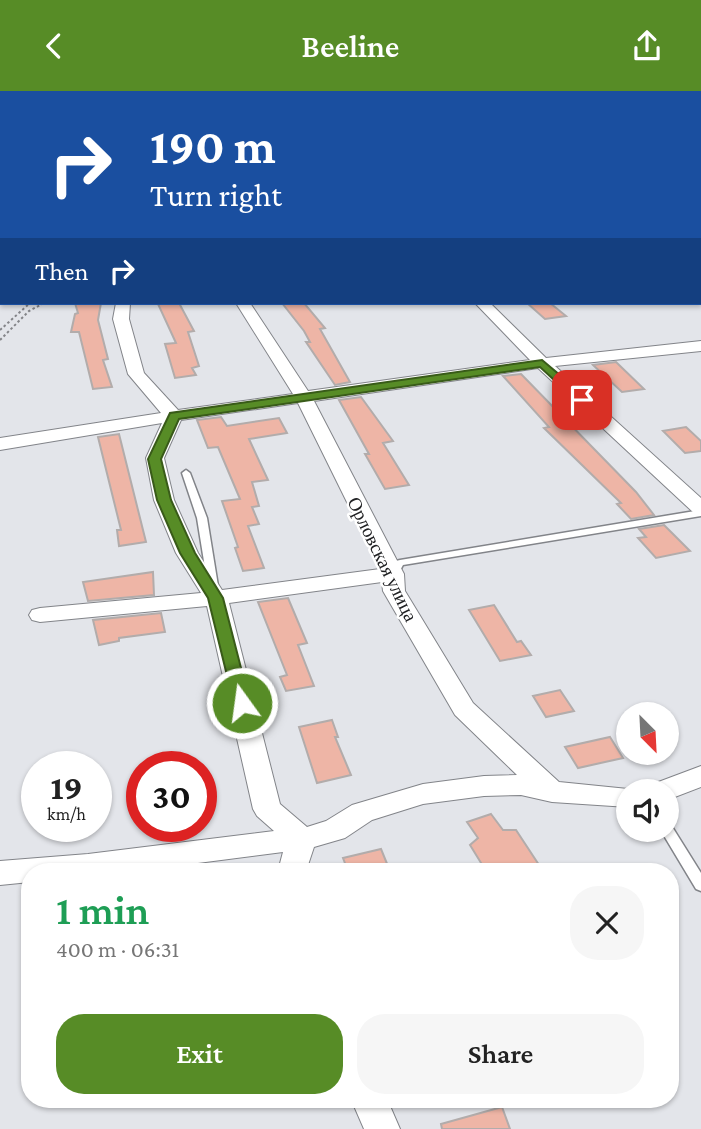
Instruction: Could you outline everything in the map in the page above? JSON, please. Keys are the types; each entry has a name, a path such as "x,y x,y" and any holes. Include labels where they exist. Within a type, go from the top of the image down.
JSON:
{"street":[{"path":"123,305 121,319 136,374 174,416"},
{"name":"Орловская улица","path":"244,305 304,398 393,574 394,591 464,709 552,792"},
{"path":"484,305 542,363 701,511"},
{"path":"0,444 542,363 701,346"},
{"path":"174,416 155,459 164,500 187,553 216,598 267,809 302,839"},
{"path":"40,615 216,598 393,574"},
{"path":"679,785 701,776"},
{"path":"112,863 302,839 335,830 362,812 423,794 521,785 552,792 616,796"},
{"path":"294,863 302,839"},
{"path":"0,873 21,871"},
{"path":"373,1108 382,1129"}],"lane":[{"path":"186,473 202,518 216,598"},
{"path":"393,574 400,563 701,511"},
{"path":"674,842 701,885"}],"path":[{"path":"0,330 28,305"},
{"path":"0,340 29,311 40,305"}],"building":[{"path":"76,305 101,305 98,320 108,359 103,360 112,387 93,389 79,332 71,332 75,314 78,313"},
{"path":"158,305 180,305 194,331 188,332 199,366 192,368 196,375 175,378 165,344 176,343"},
{"path":"284,305 306,305 325,328 320,329 350,382 335,385 306,342 310,342"},
{"path":"529,305 552,305 566,316 545,319"},
{"path":"616,362 644,389 622,392 593,365"},
{"path":"521,374 636,492 654,515 631,519 617,504 621,503 544,428 549,427 503,376"},
{"path":"361,397 393,441 383,443 409,485 385,489 365,454 369,454 339,400"},
{"path":"221,417 227,426 279,418 287,433 249,439 268,480 252,482 259,506 252,507 259,524 248,526 264,568 243,571 235,548 238,547 222,501 240,499 218,447 208,448 197,420"},
{"path":"686,427 701,441 701,451 685,453 663,431"},
{"path":"119,434 146,542 119,546 117,530 121,530 98,437"},
{"path":"664,525 690,551 656,558 638,538 646,537 639,529"},
{"path":"153,572 154,595 88,601 83,582"},
{"path":"288,598 307,643 298,645 314,686 286,691 280,677 287,675 258,602"},
{"path":"494,605 517,642 521,641 531,655 500,661 469,610"},
{"path":"161,613 165,632 119,638 119,641 99,645 93,620"},
{"path":"560,690 574,711 546,717 533,696"},
{"path":"332,720 338,737 335,737 351,775 317,783 299,727"},
{"path":"610,737 616,747 616,760 578,768 565,747"},
{"path":"491,814 503,830 516,830 538,863 481,863 470,845 478,838 467,822"},
{"path":"381,849 387,863 345,863 343,858"},
{"path":"502,1108 510,1129 442,1129 441,1124"}],"route":[{"path":"242,703 216,598 187,553 164,500 155,459 174,416 542,363 582,400"}]}
